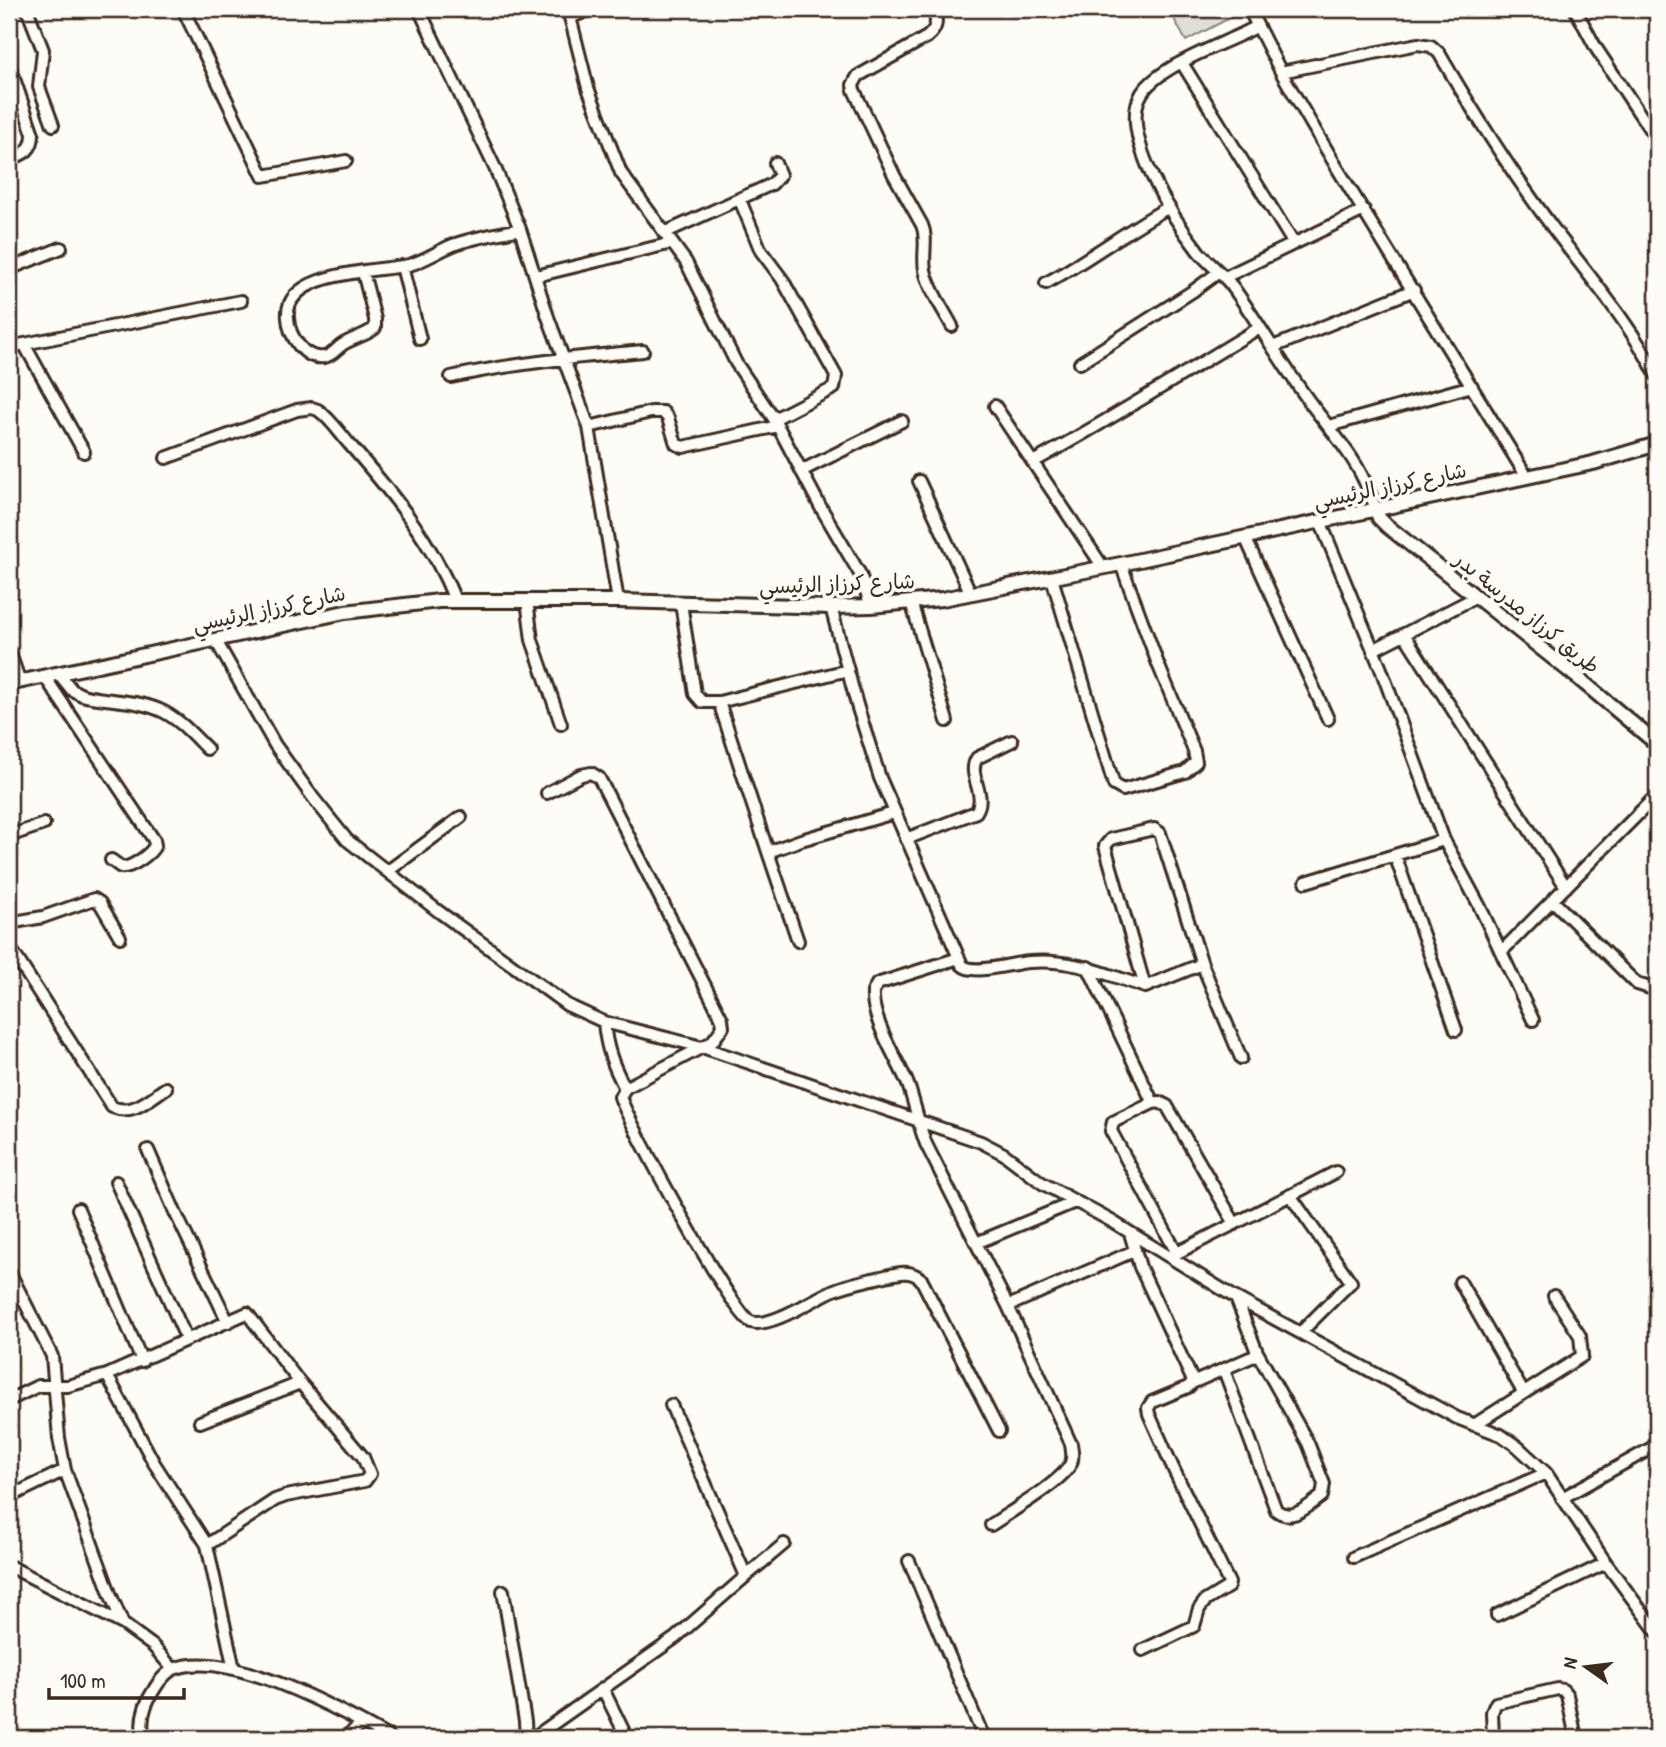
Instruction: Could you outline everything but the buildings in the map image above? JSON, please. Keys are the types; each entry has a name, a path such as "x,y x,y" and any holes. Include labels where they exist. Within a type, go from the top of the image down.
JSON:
{"street":[{"path":"27,9 43,50 39,88 53,125"},
{"path":"183,9 263,176 346,161"},
{"path":"419,9 495,168 520,229 589,427 618,601"},
{"path":"591,9 569,13 588,88 621,173 686,262 736,363 776,422 860,574 871,606"},
{"path":"933,9 936,21 934,31 928,37 858,76 853,85 883,153 922,225 925,233 927,277 952,326"},
{"path":"1249,9 1281,72 1527,477"},
{"path":"1576,9 1597,48 1657,141"},
{"path":"1256,27 1182,63 1153,81 1141,94 1135,110 1136,129 1140,144 1170,207 1200,253 1222,275 1329,426 1364,478 1376,509"},
{"path":"1281,72 1418,44 1431,46 1439,53 1489,138 1555,231 1619,312 1657,376"},
{"path":"1182,63 1294,244"},
{"path":"9,64 33,141 27,152 9,160"},
{"path":"664,233 740,200 778,179 779,170 775,163"},
{"path":"589,427 651,412 663,412 668,418 676,444 683,447 776,422 834,388 836,376 782,279 761,251 740,200"},
{"path":"1046,283 1170,207"},
{"path":"1080,363 1222,275 1364,210"},
{"path":"363,272 375,328 341,346 329,356 308,353 292,334 288,310 293,296 311,284 363,272 412,264 465,241 520,229"},
{"path":"536,276 672,243"},
{"path":"9,269 61,248"},
{"path":"402,266 420,339"},
{"path":"1273,348 1415,290"},
{"path":"9,347 242,300"},
{"path":"1033,462 1114,417 1142,397 1259,328"},
{"path":"24,344 85,452"},
{"path":"451,377 564,358 643,352"},
{"path":"1329,426 1472,386"},
{"path":"995,406 1103,568"},
{"path":"166,458 297,410 312,408 321,412 419,532 446,578 455,600"},
{"path":"801,471 902,421"},
{"name":"شارع كرزاز الرئيسي","path":"14,683 345,612 455,600 831,607 871,606 971,594 1592,463 1657,444"},
{"path":"919,481 971,594"},
{"name":"طريق كرزاز مدرسة بدر","path":"1376,509 1387,526 1657,744"},
{"path":"1320,521 1373,650 1444,840 1479,905 1533,1020"},
{"path":"1245,537 1328,719"},
{"path":"1052,578 1114,785 1123,790 1185,772 1196,762 1121,564"},
{"path":"1373,650 1476,597"},
{"path":"527,600 532,640 561,724"},
{"path":"911,602 947,721"},
{"path":"681,603 695,694 706,704 848,670"},
{"path":"831,607 880,778 962,965 972,971 1033,961 1065,962 1145,987 1202,964"},
{"path":"1404,634 1566,887"},
{"path":"215,639 259,718 314,799 347,841 567,1006 604,1022 702,1047 993,1148 1042,1184 1173,1256 1236,1298 1446,1412 1501,1435 1546,1473 1606,1563 1657,1632"},
{"path":"9,651 14,683"},
{"path":"59,674 72,690 82,695 150,706 164,712 180,722 207,749"},
{"path":"45,677 154,841 152,851 126,867 111,860"},
{"path":"719,702 798,941"},
{"path":"906,839 976,812 981,798 973,769 974,762 1012,741"},
{"path":"547,793 581,775 591,773 602,783 722,1019 723,1027 718,1036 620,1093 621,1100 715,1273 745,1320 760,1324 835,1290 894,1274 912,1273 921,1279 999,1431"},
{"path":"1501,952 1657,795"},
{"path":"768,852 894,813"},
{"path":"388,871 461,817"},
{"path":"9,836 44,824"},
{"path":"1145,987 1105,846 1111,839 1154,829 1158,830 1202,964 1241,1058"},
{"path":"1306,881 1444,840"},
{"path":"1395,855 1456,1030"},
{"path":"9,923 43,917 94,899 100,903 120,937"},
{"path":"1552,900 1637,984 1650,988 1657,984"},
{"path":"9,946 112,1107 126,1111 135,1109 166,1088"},
{"path":"959,958 877,984 873,992 874,1004 907,1083 917,1120 1008,1306 1071,1444 1070,1465 1060,1476 991,1525"},
{"path":"1088,967 1153,1102"},
{"path":"604,1022 612,1064 625,1088"},
{"path":"1173,1256 1111,1129 1113,1122 1153,1102 1167,1106 1234,1224"},
{"path":"148,1150 228,1322"},
{"path":"1173,1256 1336,1172"},
{"path":"116,1182 187,1340"},
{"path":"1290,1195 1351,1282 1301,1332"},
{"path":"976,1243 1075,1202"},
{"path":"78,1209 142,1361"},
{"path":"1130,1233 1134,1251 1157,1307 1192,1383"},
{"path":"1008,1306 1134,1251"},
{"path":"9,1271 52,1356 59,1438 65,1470 110,1596 123,1624"},
{"path":"1460,1282 1523,1392"},
{"path":"1474,1425 1582,1356 1580,1336 1554,1296"},
{"path":"1224,1370 1276,1510 1282,1516 1289,1517 1322,1496 1324,1485 1308,1443 1256,1352 1236,1298"},
{"path":"9,1400 38,1386 68,1386 107,1375 247,1313 300,1383 363,1457 370,1474 365,1481 275,1500 206,1545"},
{"path":"1143,1650 1194,1626 1199,1609 1205,1601 1228,1587 1227,1578 1174,1470 1148,1408 1152,1402 1254,1356 1256,1352"},
{"path":"107,1375 149,1454 206,1545 234,1669"},
{"path":"200,1422 300,1383"},
{"path":"671,1405 746,1576"},
{"path":"1562,1498 1657,1444"},
{"path":"9,1497 65,1470"},
{"path":"1354,1557 1546,1473"},
{"path":"533,1738 687,1628 783,1544"},
{"path":"909,1561 984,1738"},
{"path":"1497,1615 1606,1563"},
{"path":"9,1566 123,1624 153,1646 173,1669"},
{"path":"503,1591 526,1738"},
{"path":"144,1738 143,1713 158,1683 173,1669 207,1665 234,1669 313,1699 390,1738"},
{"path":"603,1689 626,1738"},
{"path":"1493,1738 1492,1712 1496,1703 1558,1689 1567,1695 1576,1738"},
{"path":"344,1738 363,1723"}],"shaded area":[{"path":"1188,9 1234,9 1237,14 1186,41 1173,17"}]}
